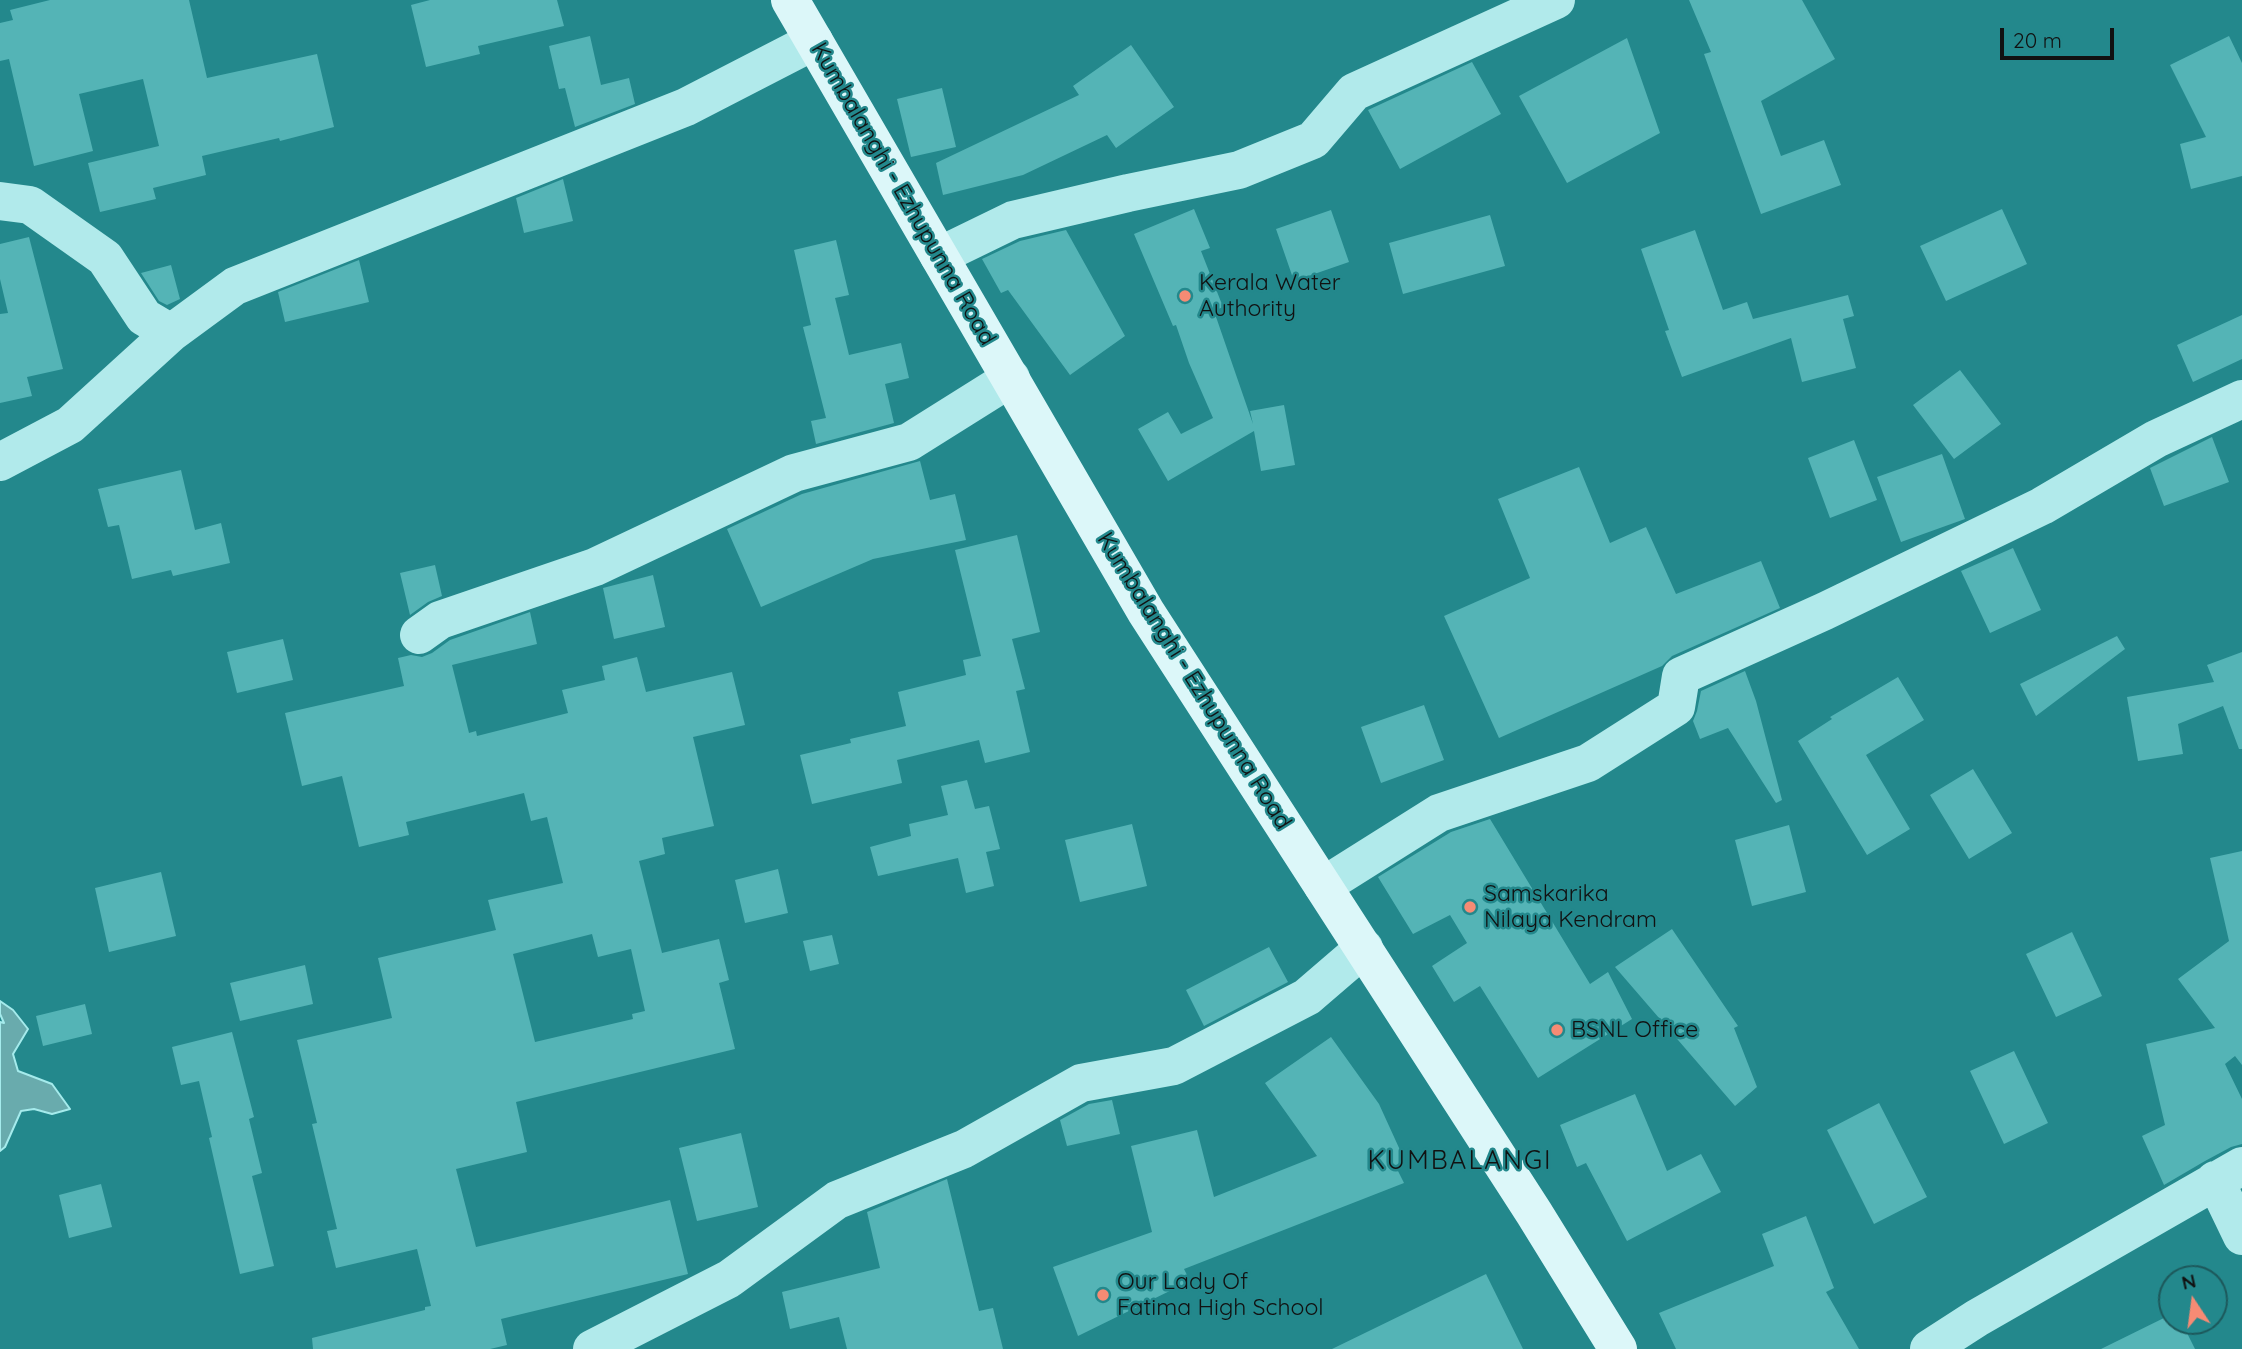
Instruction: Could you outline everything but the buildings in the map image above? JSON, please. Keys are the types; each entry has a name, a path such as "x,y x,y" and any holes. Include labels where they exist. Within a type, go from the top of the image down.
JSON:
{"main road":[{"name":"Kumbalanghi - Ezhupunna Road","path":"790,0 1146,612 1534,1213 1618,1349"}],"street":[{"path":"939,256 1013,220 1239,170 1313,140 1354,92 1556,0"},
{"path":"0,462 70,425 172,333 235,286 687,107 814,41"},
{"path":"0,201 30,205 105,258 144,317 172,333"},
{"path":"419,635 440,620 595,566 794,473 909,442 1011,378"},
{"path":"1324,886 1439,813 1588,763 1676,707 1681,676 1825,611 2042,506 2156,439 2242,399"},
{"path":"592,1349 729,1279 836,1200 964,1149 1081,1083 1174,1066 1307,997 1364,948"},
{"path":"1929,1349 2229,1173 2242,1236"}],"water":[{"path":"0,1001 13,1010 28,1029 13,1054 18,1071 52,1084 70,1109 52,1114 34,1109 21,1111 5,1147 0,1151 0,1022 4,1023 0,1014"}],"place":[{"name":"Kerala Water Authority","path":"1185,296"},
{"name":"Samskarika Nilaya Kendram","path":"1470,907"},
{"name":"BSNL Office","path":"1557,1030"},
{"name":"Our Lady Of Fatima High School","path":"1103,1295"}],"district":[{"name":"KUMBALANGI","path":"1460,1161"}]}
